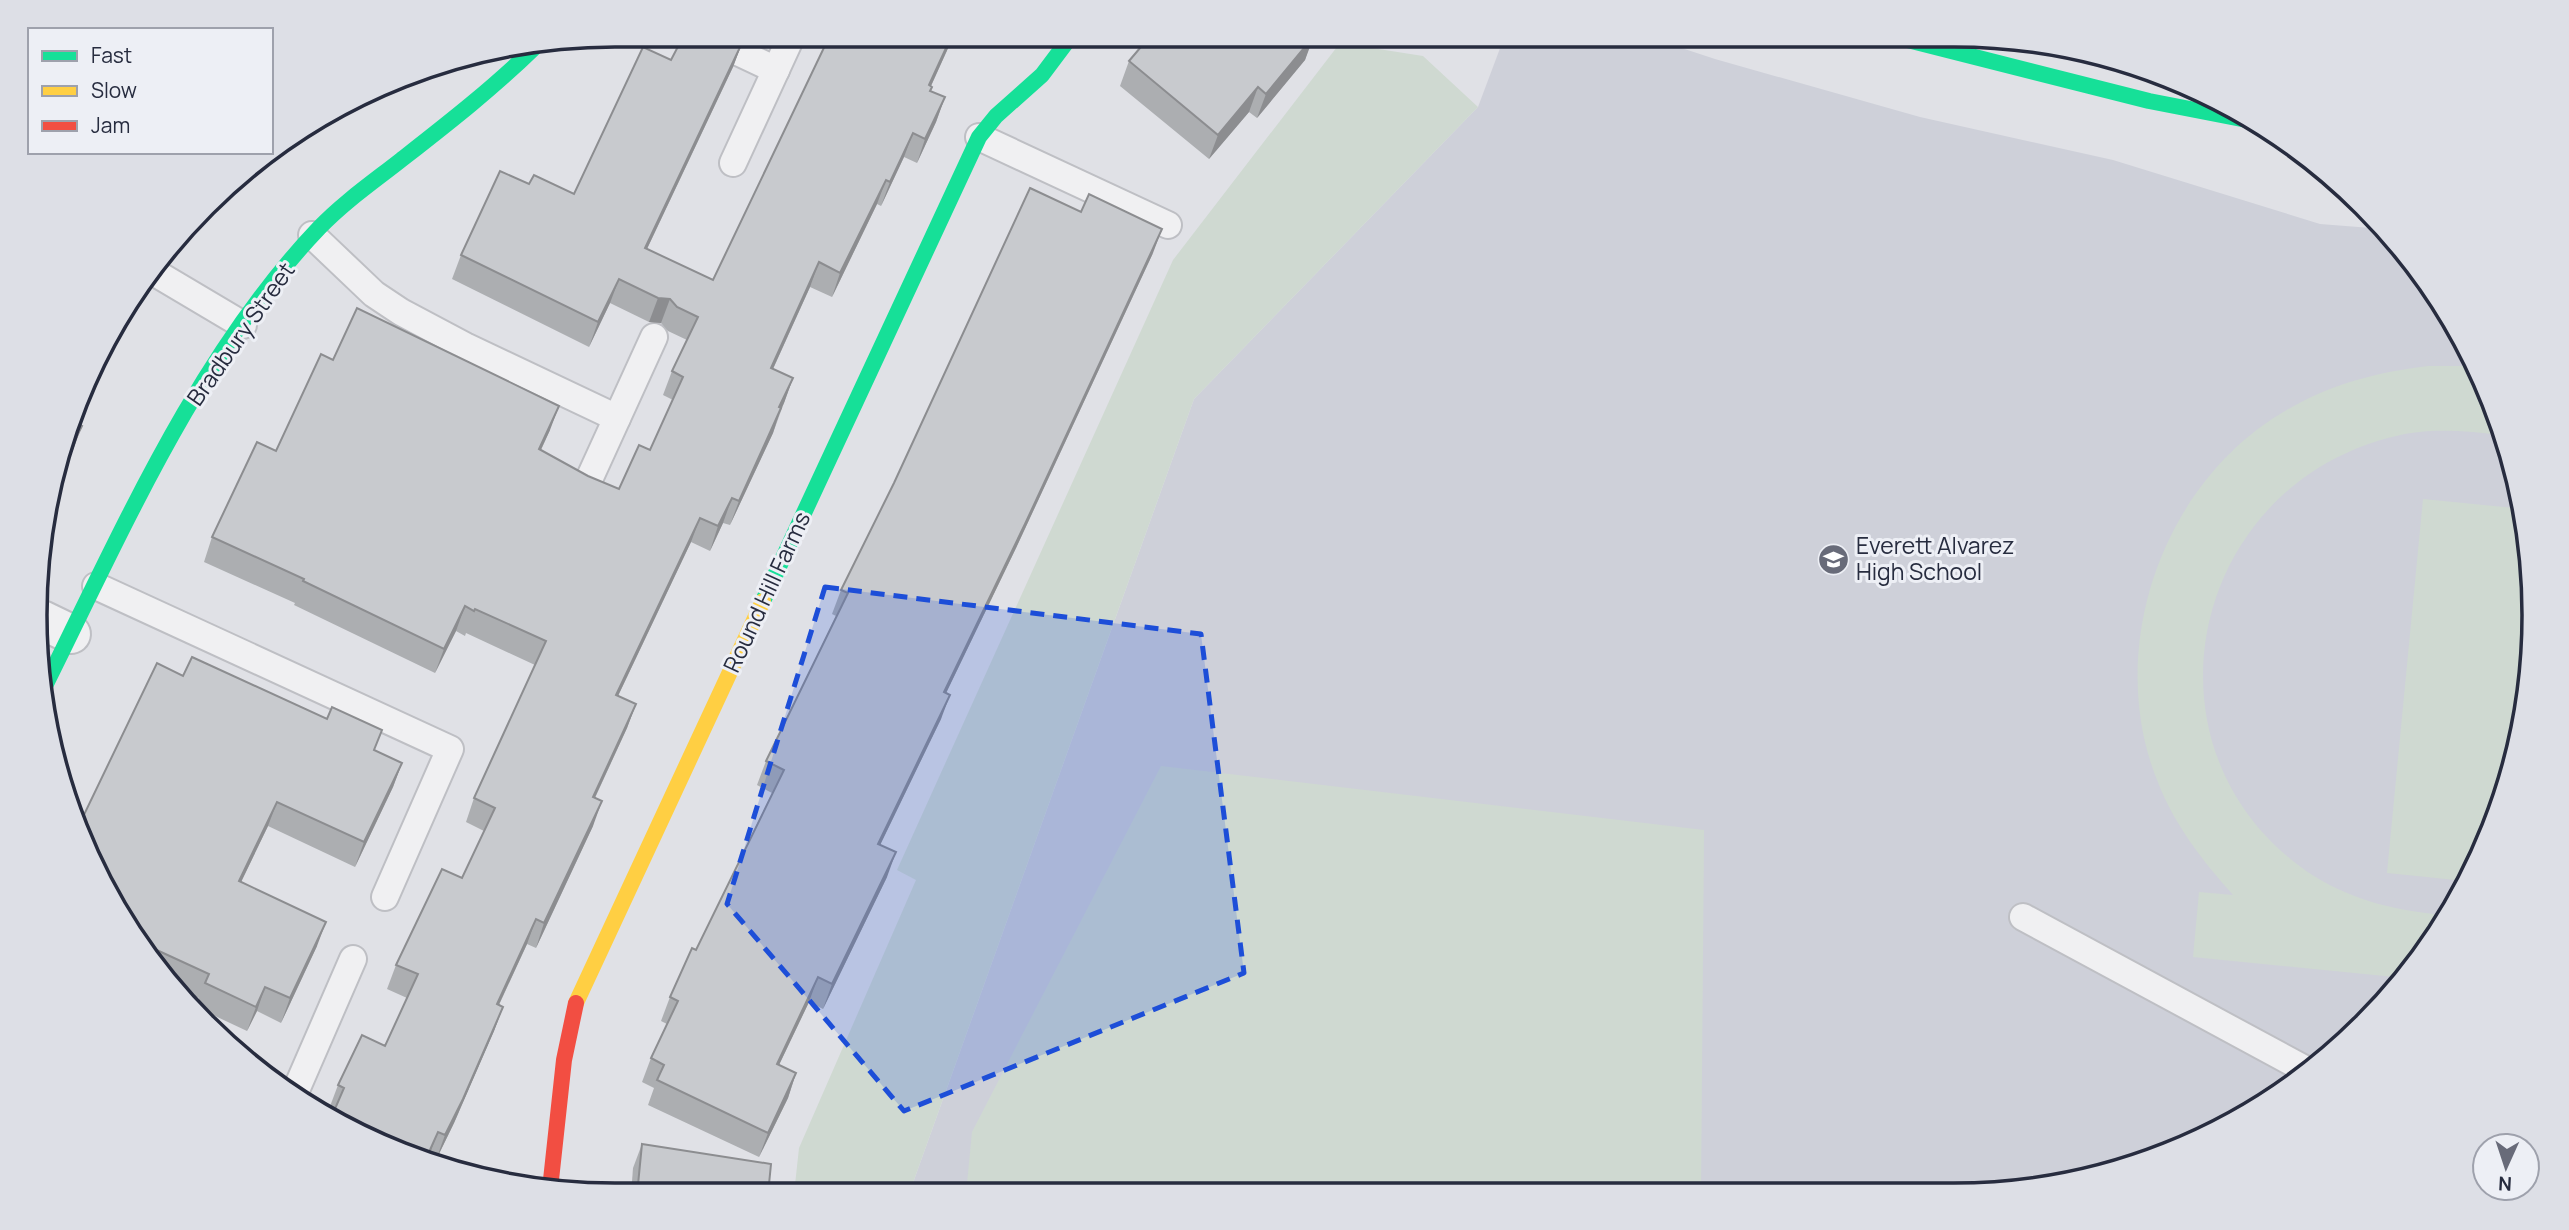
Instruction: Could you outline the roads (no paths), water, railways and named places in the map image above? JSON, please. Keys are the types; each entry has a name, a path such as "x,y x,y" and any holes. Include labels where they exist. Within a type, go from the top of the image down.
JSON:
{"street":[{"name":"Round Hill Farms","path":"551,1179 564,1059 577,1000 979,137 995,116 1031,86 1058,58 1065,47"},
{"path":"1935,47 2135,98 2223,115"},
{"name":"Bradbury Street","path":"49,661 57,627 96,586 167,446 243,325 276,279 312,235 341,207 464,111 524,55"}],"lane":[{"path":"727,47 776,70"},
{"path":"733,163 787,47"},
{"path":"979,137 1168,225"},
{"path":"312,235 374,294 401,312 464,346 617,418"},
{"path":"160,276 243,325"},
{"path":"586,486 654,337"},
{"path":"96,586 450,750 385,897"},
{"path":"2022,917 2297,1067"},
{"path":"298,1086 353,959"}],"place":[{"name":"Everett Alvarez High School","path":"1833,559"}]}
